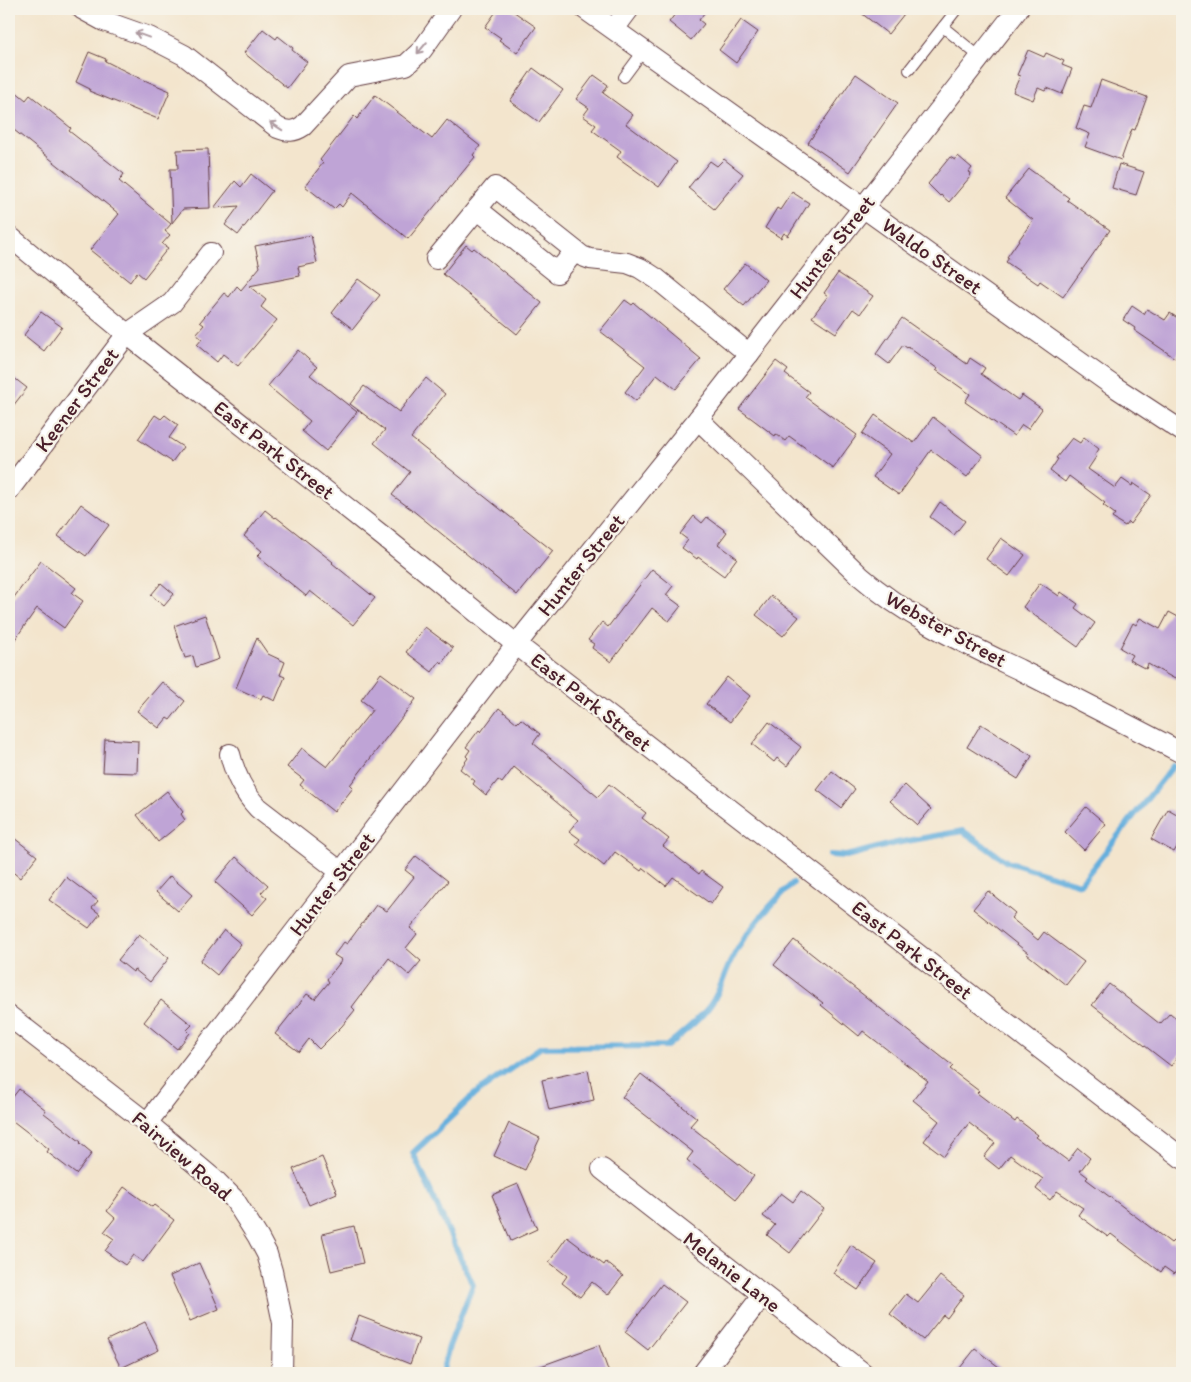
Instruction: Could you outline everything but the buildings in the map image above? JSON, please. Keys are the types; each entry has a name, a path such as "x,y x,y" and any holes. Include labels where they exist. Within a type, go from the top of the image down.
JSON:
{"street":[{"path":"82,9 104,21 149,37 184,55 278,128 290,132 303,126 349,76 406,65 422,50 451,9"},
{"name":"Waldo Street","path":"586,9 1112,385 1182,431"},
{"path":"614,29 629,9"},
{"name":"Hunter Street","path":"147,1123 517,645 749,354 1018,9"},
{"path":"436,259 495,187 582,256 590,259 627,263 640,268 657,279 749,354"},
{"path":"477,209 557,273 575,251"},
{"name":"East Park Street","path":"9,236 127,334 384,537 517,645 1182,1158"},
{"name":"Keener Street","path":"9,490 127,334 172,303 211,252"},
{"name":"Webster Street","path":"698,418 860,576 911,614 957,640 1182,753"},
{"path":"230,754 237,780 251,801 341,872"},
{"name":"Fairview Road","path":"9,1016 147,1123 223,1188 243,1212 267,1254 272,1271 283,1323 282,1373"},
{"name":"Melanie Lane","path":"602,1169 762,1296 863,1373"},
{"path":"703,1373 762,1296"}],"lane":[{"path":"909,70 957,9"},
{"path":"942,27 980,57"},
{"path":"624,77 644,50"}],"waterway":[{"path":"830,855 846,856 896,843 963,831 1007,862 1080,884 1173,766"},
{"path":"442,1373 449,1346 473,1285 413,1153 475,1094 541,1047 667,1046 707,1010 744,939 767,910 793,883"}]}
